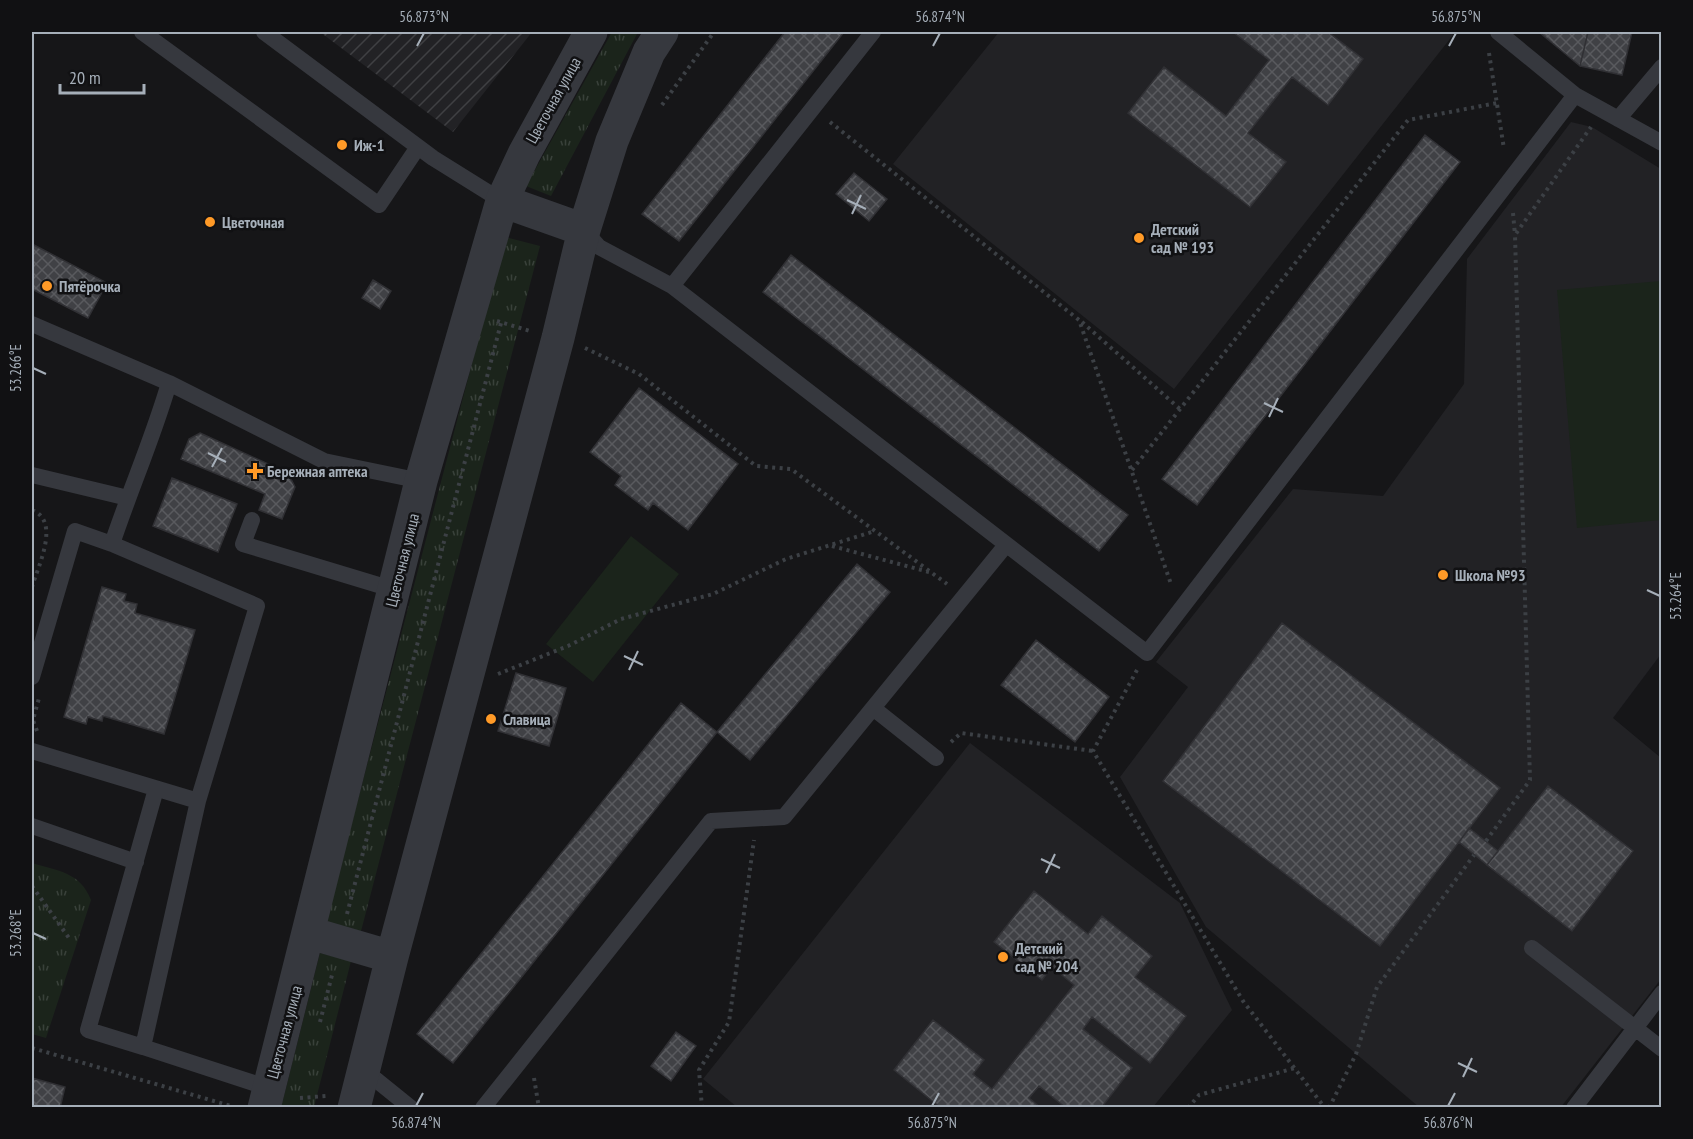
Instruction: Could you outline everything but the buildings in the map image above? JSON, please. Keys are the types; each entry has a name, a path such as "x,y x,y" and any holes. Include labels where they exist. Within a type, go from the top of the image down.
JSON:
{"street":[{"name":"Цветочная улица","path":"267,1098 325,937 395,590 421,481 486,318 502,201 524,154 591,32"},
{"path":"354,1107 558,338 584,230 612,141 649,52 662,32"},
{"path":"502,201 584,230"},
{"path":"325,937 392,957"}],"lane":[{"path":"142,32 379,206 418,147"},
{"path":"264,32 418,147 502,201"},
{"path":"672,286 873,32"},
{"path":"1492,37 1575,95 1662,143"},
{"path":"1618,119 1662,67"},
{"path":"584,230 599,247 672,286 1147,653 1575,95"},
{"path":"32,324 170,383 324,461 421,481"},
{"path":"112,544 146,456 170,383"},
{"path":"32,475 128,498"},
{"path":"252,520 243,544 395,590"},
{"path":"36,685 75,531 112,544 256,606 198,801 143,1047"},
{"path":"483,1107 711,821 784,817 1006,545"},
{"path":"873,708 936,758"},
{"path":"32,751 198,801"},
{"path":"156,789 88,1030 143,1047 267,1098"},
{"path":"32,826 136,862"},
{"path":"1532,948 1633,1029 1662,1049"},
{"path":"1574,1107 1662,993"},
{"path":"364,1070 411,1107"}],"path":[{"path":"1486,841 1530,780 1515,235 1497,103 1492,37"},
{"path":"1132,470 1408,120 1497,103"},
{"path":"813,109 1080,320 1180,409"},
{"path":"1515,235 1592,127 1618,119"},
{"path":"325,937 486,318 576,344 639,374 756,465 791,469 964,597"},
{"path":"1080,320 1180,609"},
{"path":"32,510 40,513 46,522 47,535 32,587"},
{"path":"488,678 568,646 621,620 713,594 786,559 875,531"},
{"path":"830,545 932,573"},
{"path":"1093,751 1147,653"},
{"path":"36,685 33,720 38,732"},
{"path":"936,758 960,733 1093,751"},
{"path":"1093,751 1243,1001 1327,1107 1356,1054 1377,987 1474,855"},
{"path":"702,1107 699,1070 729,1022 757,819"},
{"path":"32,886 69,938"},
{"path":"32,1048 231,1106"},
{"path":"1188,1107 1199,1095 1295,1068"}],"shaded area":[{"path":"320,32 532,32 453,132"},
{"name":"Детский сад № 193","path":"999,32 1451,32 1453,35 1174,389 893,164"},
{"name":"Школа №93","path":"1571,122 1592,127 1661,169 1661,654 1613,718 1661,758 1661,979 1561,1107 1419,1107 1206,927 1120,777 1188,687 1156,662 1293,489 1383,496 1464,384 1467,259"},
{"name":"Детский сад № 204","path":"970,743 1180,903 1232,1010 1153,1107 737,1107 703,1079"}],"green space":[{"path":"612,32 638,32 551,196 526,186"},
{"path":"505,237 540,246 360,935 325,926"},
{"path":"1661,281 1661,520 1577,528 1557,290"},
{"path":"631,536 679,574 593,682 546,644"},
{"path":"32,863 74,878 81,884 91,900 46,1038 32,1034"},
{"path":"320,953 351,961 314,1107 281,1108"}],"place":[{"name":"Иж-1","path":"342,145"},
{"name":"Цветочная","path":"210,222"},
{"name":"Детский сад № 193","path":"1139,238"},
{"name":"Пятёрочка","path":"47,286"},
{"name":"Бережная аптека","path":"255,471"},
{"name":"Школа №93","path":"1443,575"},
{"name":"Славица","path":"491,719"},
{"name":"Детский сад № 204","path":"1003,957"}]}
